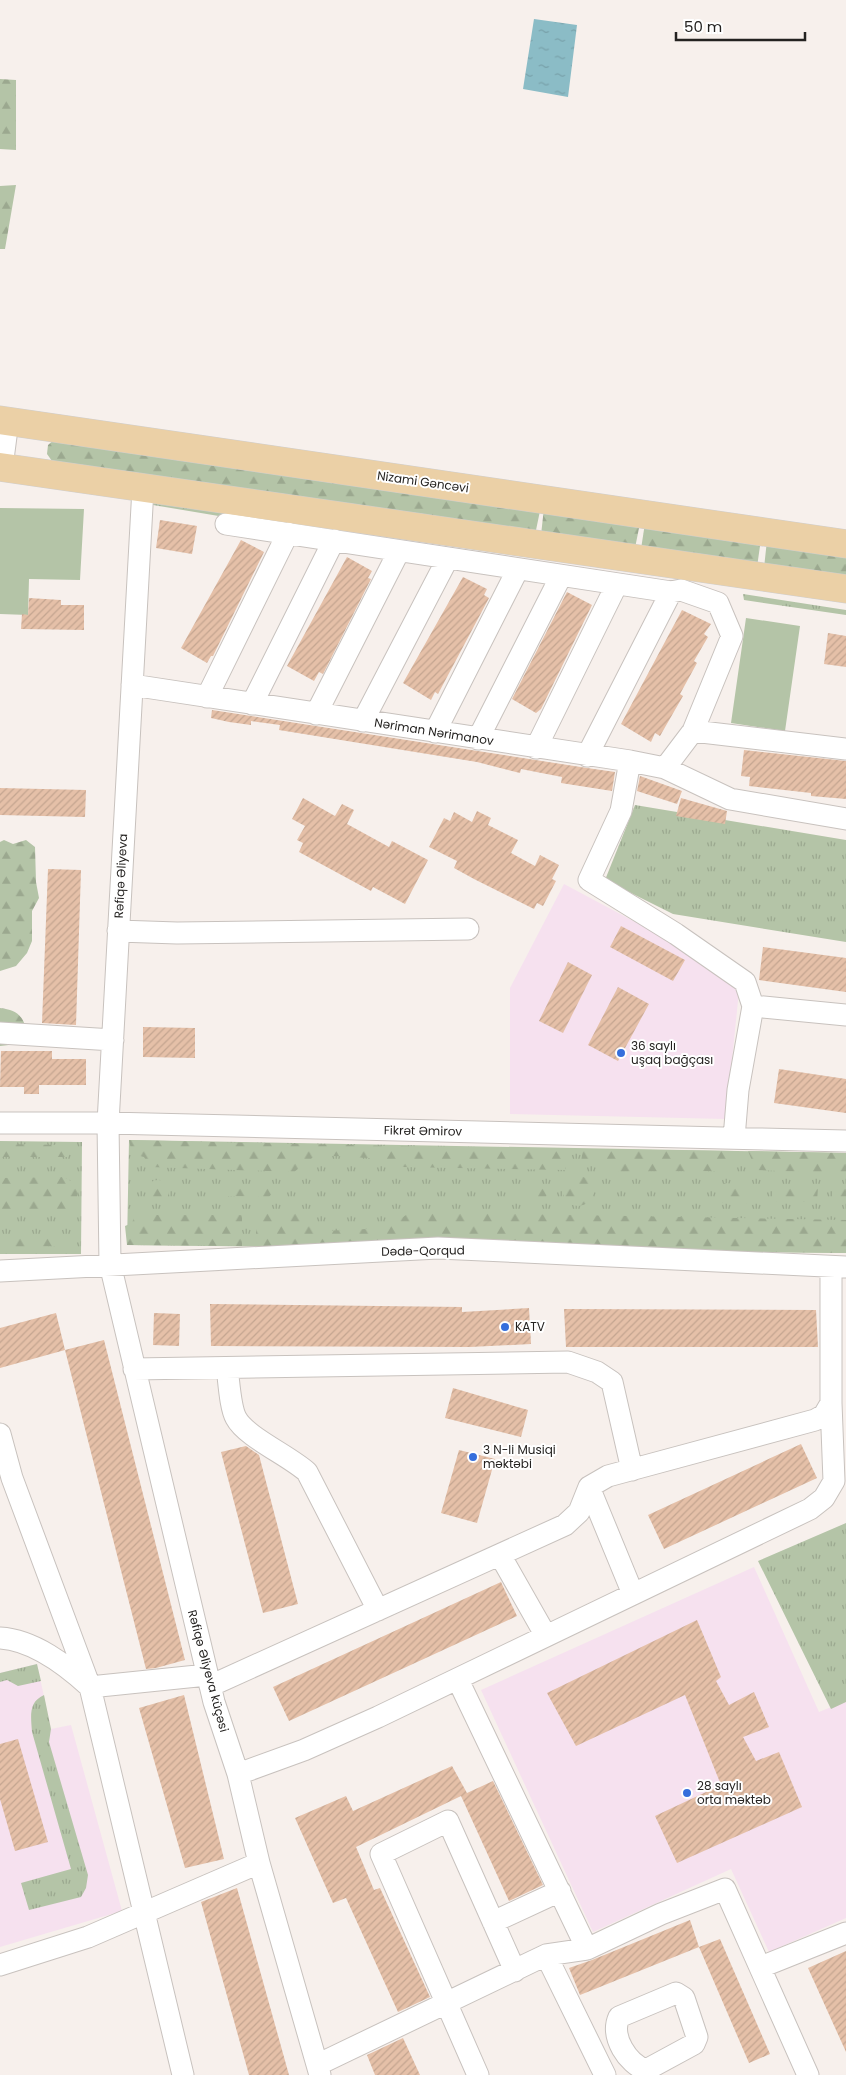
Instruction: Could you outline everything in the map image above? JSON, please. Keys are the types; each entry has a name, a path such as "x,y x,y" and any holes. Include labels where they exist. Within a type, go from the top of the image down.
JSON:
{"main road":[{"name":"Nizami Gəncəvi","path":"4,420 846,544"},
{"path":"1,467 846,589"}],"street":[{"path":"1,467 4,420"},
{"name":"Rəfiqə Əliyeva","path":"110,1264 108,1124 143,488"},
{"path":"226,524 671,592 682,590 718,603 732,636 693,731 665,768"},
{"path":"207,696 288,533"},
{"path":"252,704 334,540"},
{"path":"316,714 400,550"},
{"path":"363,721 448,558"},
{"path":"436,732 518,569"},
{"path":"478,739 562,576"},
{"path":"536,748 618,584"},
{"path":"587,756 671,592"},
{"name":"Nəriman Nərimanov","path":"132,685 587,756 630,761 665,768 730,799 846,819"},
{"path":"693,731 846,749"},
{"path":"630,761 621,811 589,880 676,934 745,982 753,1006 738,1090 734,1138"},
{"path":"118,931 177,933 468,929"},
{"path":"753,1006 846,1015"},
{"path":"0,1033 113,1040"},
{"name":"Fikrət Əmirov","path":"0,1123 846,1141"},
{"name":"Dədə-Qorqud","path":"0,1271 438,1248 839,1267"},
{"name":"Rəfiqə Əliyeva küçəsi","path":"110,1264 209,1680 238,1774 259,1864 318,2070"},
{"path":"238,1774 304,1750 458,1680 810,1510 824,1498 834,1481 831,1403 839,1267"},
{"path":"134,1369 568,1362 596,1372 612,1382 632,1470"},
{"path":"227,1368 235,1417 248,1432 293,1459 307,1472 378,1610"},
{"path":"0,1638 42,1651 65,1665 90,1687 209,1680 378,1610 565,1525 579,1512 590,1487 608,1476 815,1420 824,1415 831,1403"},
{"path":"0,1434 12,1478 90,1687 142,1912 183,2075"},
{"path":"590,1487 633,1594"},
{"path":"500,1555 546,1636"},
{"path":"458,1680 587,1949"},
{"path":"478,2075 381,1854 448,1821 515,1971"},
{"path":"0,1965 88,1937 142,1912 259,1864"},
{"path":"318,2070 546,1955 587,1949 661,1914 725,1888 808,2075"},
{"path":"493,1922 560,1891"},
{"path":"761,1967 846,1933"},
{"path":"546,1955 605,2075"},
{"path":"595,2053 618,2042"}],"shaded area":[{"name":"36 saylı uşaq bağçası","path":"564,884 669,940 739,991 726,1119 510,1114 510,988"},
{"name":"28 saylı orta məktəb","path":"754,1567 819,1712 846,1701 846,1918 769,1952 731,1869 593,1932 481,1690"},
{"path":"37,1664 51,1729 71,1725 122,1911 0,1947 0,1673"}],"green space":[{"path":"0,79 16,80 16,150 0,149"},
{"path":"16,185 5,249 0,249 0,186"},
{"path":"55,439 541,506 535,535 52,461 47,454 48,445"},
{"path":"154,500 274,520 273,525 153,505"},
{"path":"0,508 84,509 80,580 29,579 28,615 0,614"},
{"path":"544,508 640,523 635,548 541,535"},
{"path":"645,523 761,539 757,567 641,549"},
{"path":"767,540 846,552 846,580 764,568"},
{"path":"743,594 846,610 846,615 744,600"},
{"path":"746,618 800,626 785,731 731,723"},
{"path":"635,805 846,840 846,942 673,914 605,880"},
{"path":"4,840 13,844 26,840 35,847 36,882 39,898 32,911 32,941 27,953 16,966 0,971 0,842"},
{"path":"0,1008 16,1012 25,1025 18,1044 0,1046"},
{"path":"129,1140 846,1153 846,1253 127,1245"},
{"path":"129,1140 566,1150 565,1170 403,1167 386,1159 316,1155 294,1172 150,1167 144,1157 132,1154"},
{"path":"0,1141 82,1142 81,1254 0,1254"},
{"path":"0,1144 67,1145 67,1157 0,1157"},
{"path":"583,1149 734,1151 726,1171 603,1172 603,1163 581,1162"},
{"path":"748,1151 846,1153 846,1174 756,1170"},
{"path":"578,1176 589,1180 593,1191 589,1202 578,1206 567,1202 563,1191 567,1180"},
{"path":"63,1177 71,1181 78,1191 75,1208 65,1210 0,1210 0,1178"},
{"path":"158,1180 166,1183 169,1191 166,1199 158,1202 150,1199 147,1191 150,1183"},
{"path":"723,1183 747,1185 747,1204 722,1203"},
{"path":"227,1186 270,1186 273,1192 269,1197 227,1196 225,1191"},
{"path":"772,1186 818,1187 817,1202 772,1201"},
{"path":"528,1188 546,1188 548,1192 546,1197 528,1198 525,1193"},
{"path":"833,1188 846,1188 846,1201 833,1201"},
{"path":"256,1209 302,1211 322,1231 388,1228 410,1212 846,1220 846,1253 256,1246"},
{"path":"135,1215 242,1215 242,1246 127,1245 125,1226 132,1223"},
{"path":"0,1234 68,1235 68,1246 0,1248"},
{"path":"846,1523 846,1702 831,1709 758,1561"},
{"path":"37,1664 41,1681 18,1686 7,1680 0,1682 0,1673"},
{"path":"44,1695 51,1729 49,1742 88,1875 86,1888 81,1897 29,1910 21,1883 71,1869 32,1732 31,1716 33,1706"}],"water":[{"path":"534,19 577,25 568,97 523,89"}],"building":[{"path":"160,520 197,526 192,554 156,548"},
{"path":"241,540 264,552 213,656 211,656 207,663 181,648"},
{"path":"347,557 372,571 368,578 371,579 323,674 319,672 314,681 287,666"},
{"path":"463,577 487,589 484,595 489,598 438,694 435,692 431,700 403,683"},
{"path":"567,592 592,605 541,709 536,713 512,699"},
{"path":"29,598 61,600 61,605 84,605 84,630 21,629 22,614 28,615"},
{"path":"682,610 711,624 704,634 708,637 694,661 697,663 680,694 683,696 660,736 655,733 651,742 621,724"},
{"path":"828,633 846,636 846,667 824,664"},
{"path":"212,710 615,772 612,791 561,783 562,777 521,769 520,773 477,762 279,730 280,725 251,721 251,725 229,722 211,718"},
{"path":"744,750 846,761 846,799 811,796 811,793 749,786 750,777 741,776"},
{"path":"640,776 682,791 677,804 637,791"},
{"path":"0,788 86,790 85,817 0,815"},
{"path":"303,798 335,816 342,804 354,810 347,824 389,847 392,841 428,860 405,904 373,887 371,891 299,852 303,843 297,840 305,826 292,819"},
{"path":"681,798 727,811 725,824 676,816"},
{"path":"477,811 491,818 488,825 518,840 511,853 535,866 540,855 559,865 552,879 556,881 543,906 537,903 534,909 474,879 454,868 457,861 429,847 444,818 450,821 454,812 472,822"},
{"path":"48,869 81,870 76,1025 42,1023"},
{"path":"621,926 685,960 673,981 610,947"},
{"path":"763,947 846,958 846,992 759,980"},
{"path":"568,962 592,975 563,1033 539,1021"},
{"path":"618,987 649,1004 618,1061 588,1045"},
{"path":"143,1027 195,1028 195,1058 143,1057"},
{"path":"1,1051 52,1051 52,1059 86,1059 86,1085 39,1085 39,1094 24,1094 24,1087 0,1087"},
{"path":"779,1069 846,1079 846,1113 774,1103"},
{"path":"210,1304 462,1307 462,1312 529,1308 531,1344 470,1347 211,1346"},
{"path":"564,1309 816,1310 818,1347 566,1347"},
{"path":"56,1313 65,1350 0,1368 0,1328"},
{"path":"154,1313 180,1314 179,1346 153,1345"},
{"path":"104,1340 185,1660 156,1668 146,1669 65,1350"},
{"path":"453,1388 528,1410 521,1437 445,1418"},
{"path":"801,1444 817,1478 664,1549 648,1515"},
{"path":"246,1446 259,1455 298,1604 263,1613 221,1452"},
{"path":"459,1450 495,1459 477,1523 441,1513"},
{"path":"501,1582 517,1616 289,1721 273,1687"},
{"path":"697,1620 721,1677 716,1681 729,1705 754,1692 769,1727 743,1737 756,1761 779,1752 802,1807 677,1863 655,1816 721,1785 685,1695 576,1746 547,1693"},
{"path":"184,1695 224,1859 185,1868 139,1708"},
{"path":"18,1739 48,1842 15,1851 0,1799 0,1744"},
{"path":"452,1766 467,1793 493,1781 543,1885 509,1901 461,1796 356,1847 374,1890 380,1888 430,1997 398,2012 346,1898 333,1903 295,1818 346,1796 353,1811"},
{"path":"237,1888 289,2075 249,2075 201,1902"},
{"path":"690,1920 699,1947 580,1995 569,1968"},
{"path":"720,1939 770,2054 749,2063 699,1947"},
{"path":"846,1951 846,2052 808,1968"},
{"path":"403,2038 420,2075 375,2075 367,2055"}],"place":[{"name":"36 saylı uşaq bağçası","path":"621,1053"},
{"name":"KATV","path":"505,1327"},
{"name":"3 N-li Musiqi məktəbi","path":"473,1457"},
{"name":"28 saylı orta məktəb","path":"687,1793"}]}
